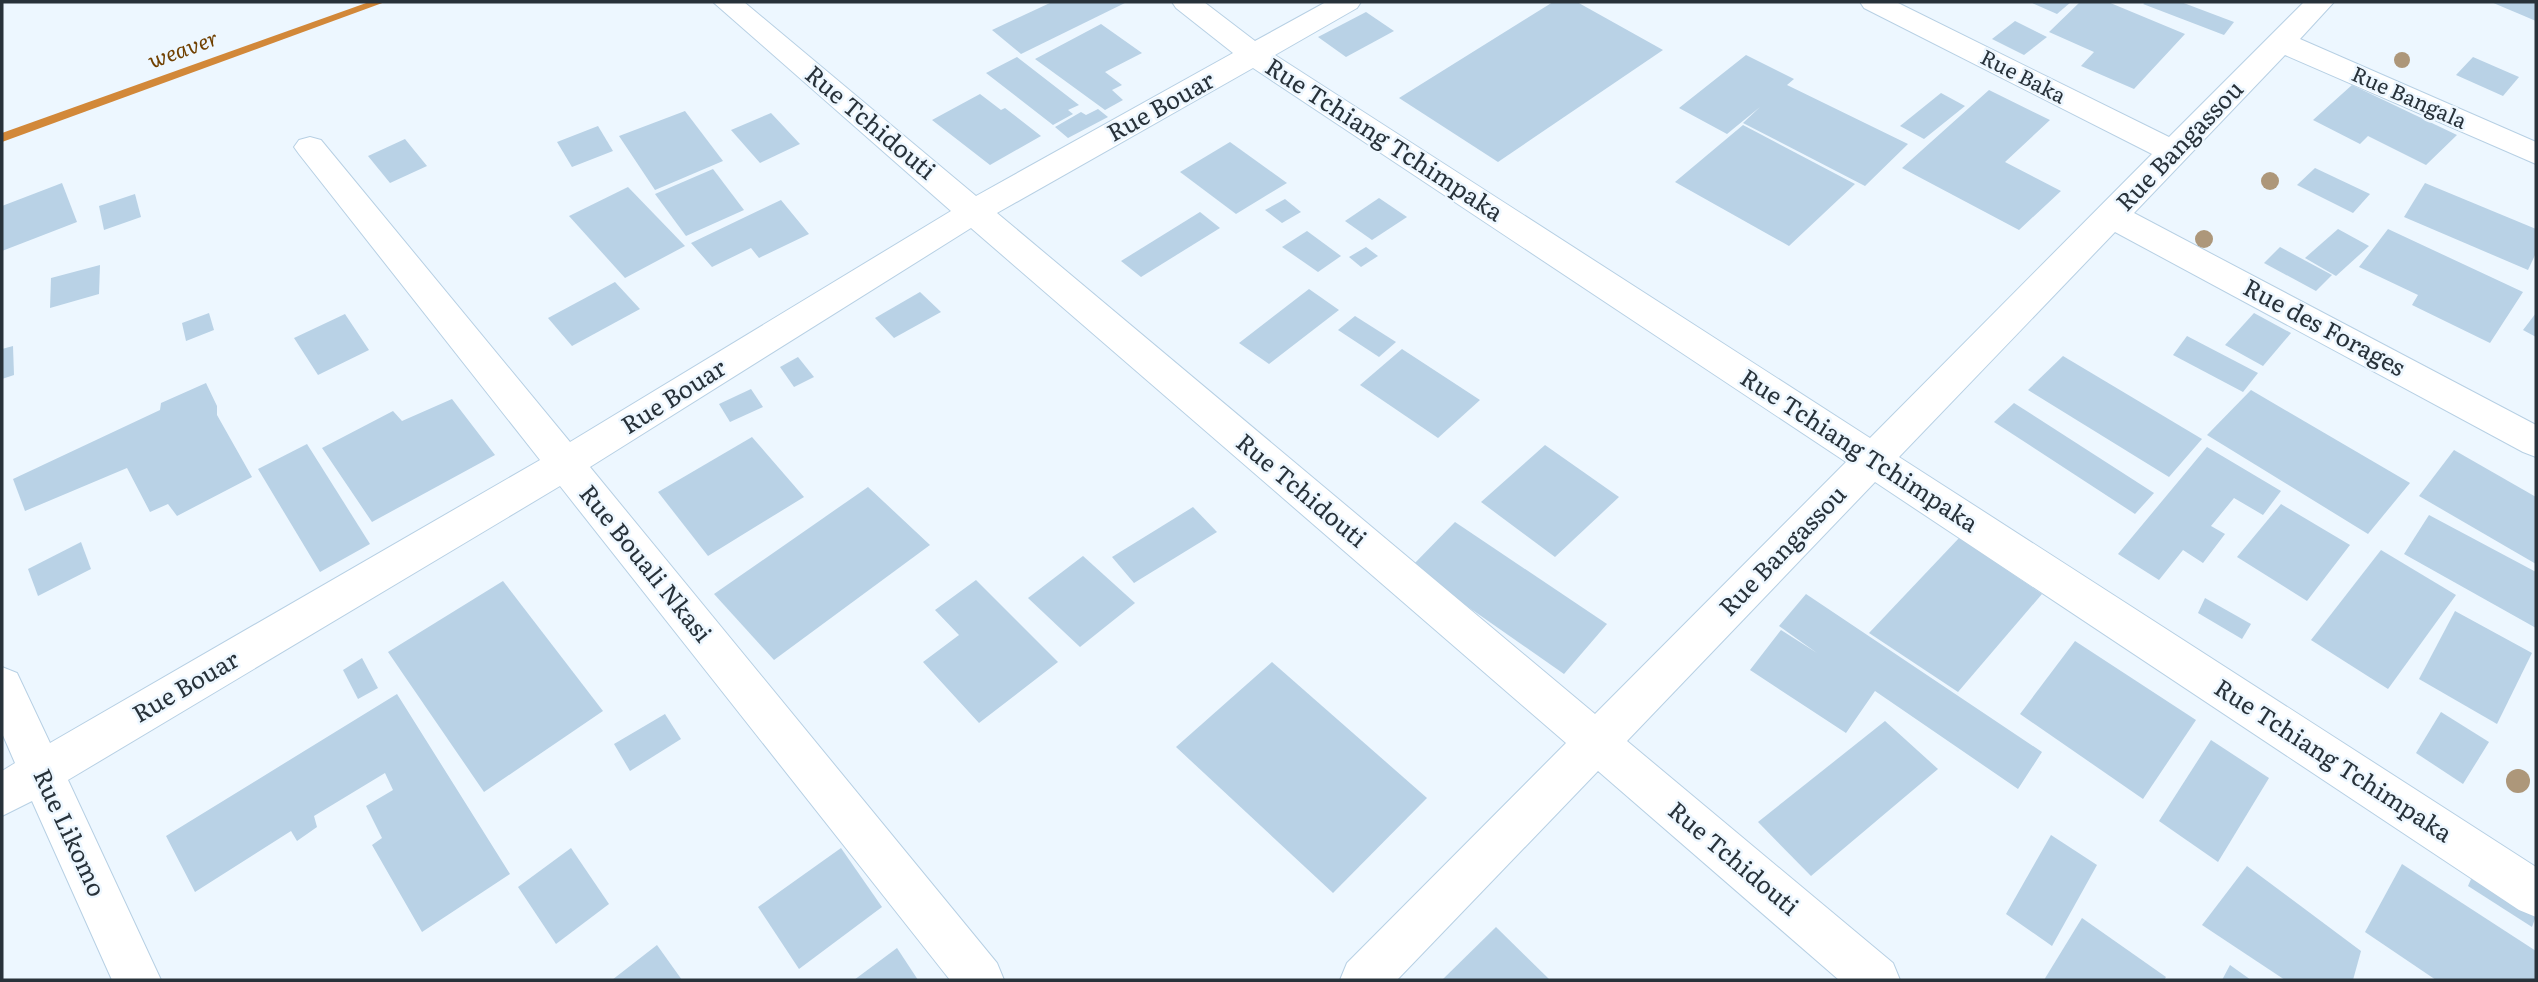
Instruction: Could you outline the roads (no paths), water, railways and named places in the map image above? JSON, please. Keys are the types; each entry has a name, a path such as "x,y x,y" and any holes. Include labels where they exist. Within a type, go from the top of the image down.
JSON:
{"street":[{"name":"Rue Tchidouti","path":"727,2 1876,980"},
{"name":"Rue Tchiang Tchimpaka","path":"1186,2 1254,55 2536,894"},
{"name":"Rue Bouar","path":"2,795 565,464 974,212 1347,2"},
{"name":"Rue Baka","path":"1874,2 2173,152"},
{"name":"Rue Bangassou","path":"1364,980 2320,2"},
{"name":"Rue Bangala","path":"2281,42 2536,154"},
{"name":"Rue Bouali Nkasi","path":"310,147 980,980"},
{"name":"Rue des Forages","path":"2111,215 2536,442"},
{"name":"Rue Likomo","path":"2,686 137,980"}],"waterway":[{"name":"weaver","path":"2,138 379,2"}]}
